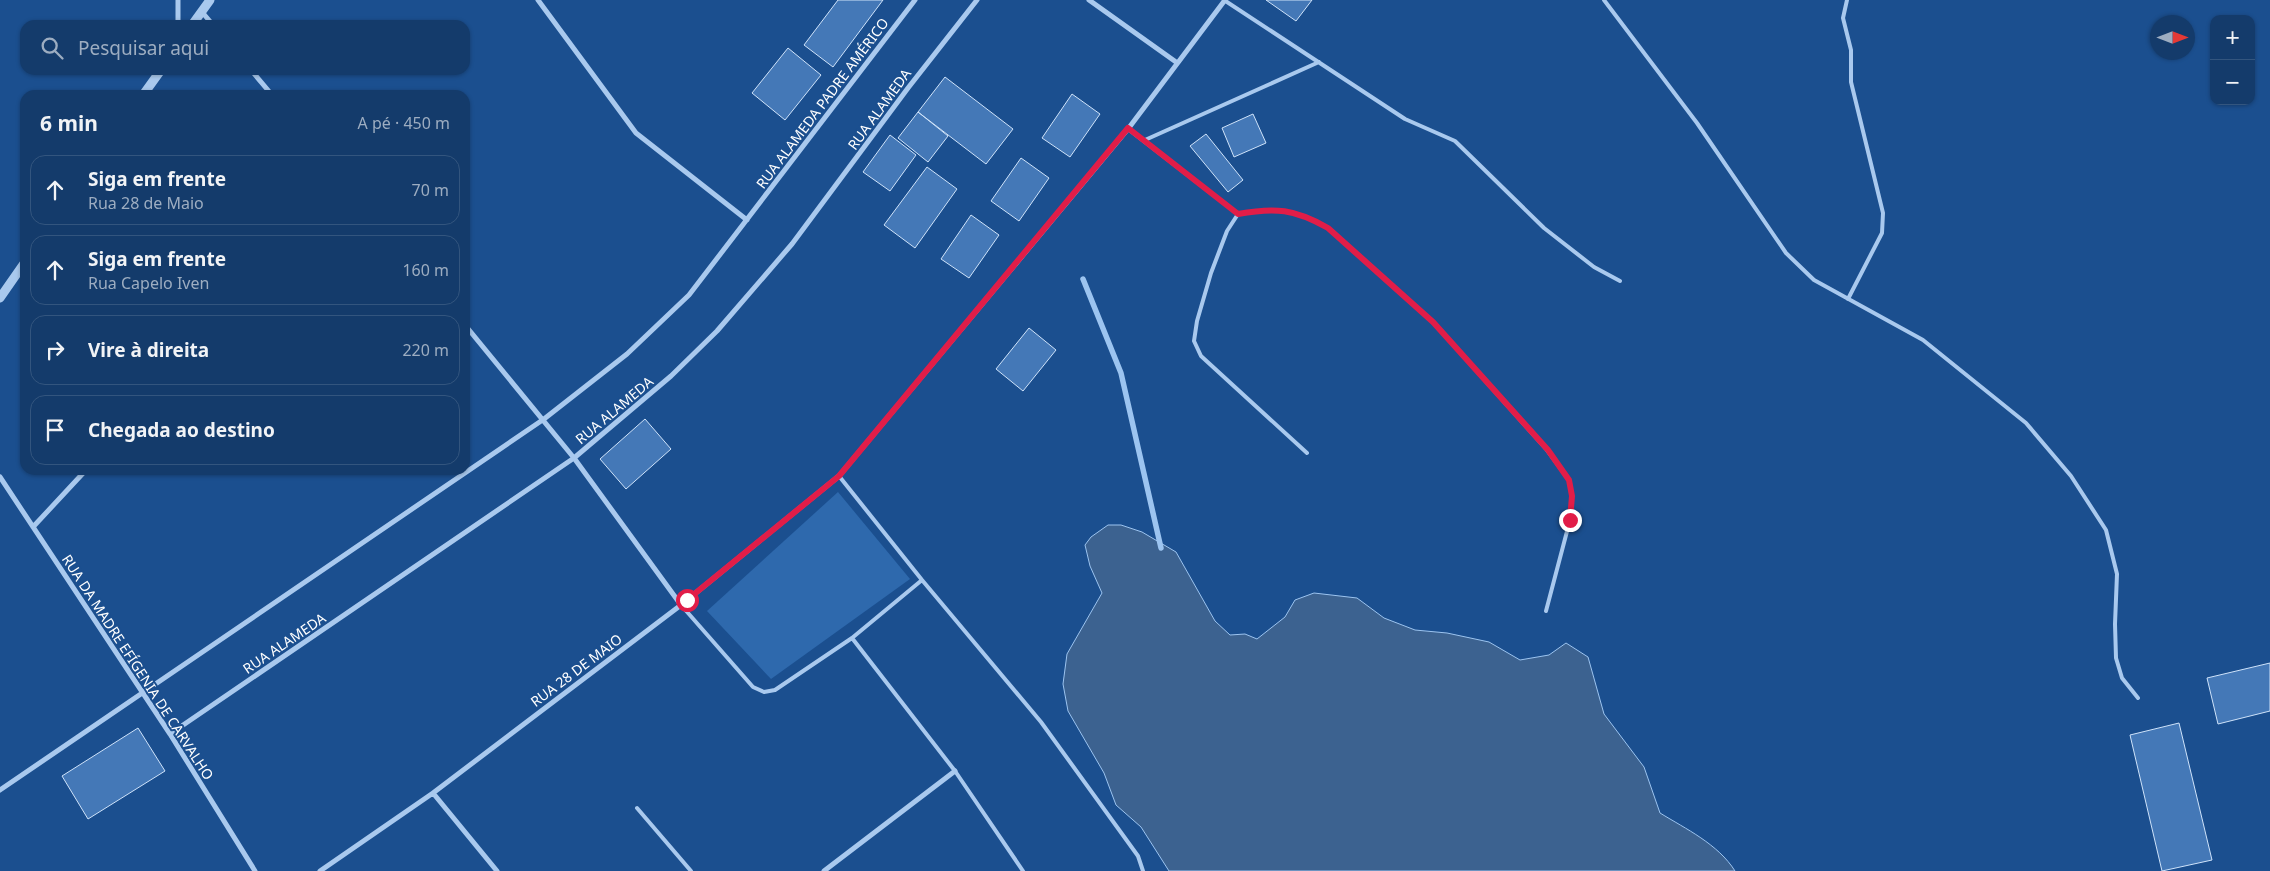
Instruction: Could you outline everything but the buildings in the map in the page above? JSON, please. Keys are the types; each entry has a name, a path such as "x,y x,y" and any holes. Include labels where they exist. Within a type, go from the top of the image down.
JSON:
{"street":[{"path":"178,0 178,20"},
{"path":"196,20 210,0"},
{"path":"470,470 544,420 627,354 689,295 747,220 636,133 538,0"},
{"name":"RUA ALAMEDA PADRE AMÉRICO","path":"747,220 915,0"},
{"name":"RUA ALAMEDA","path":"170,734 574,458 671,376 717,331 792,244 908,88 977,0"},
{"path":"1089,0 1176,62"},
{"name":"RUA 28 DE MAIO","path":"320,871 433,793 681,604 839,476 1128,128 1224,0"},
{"path":"202,12 209,20"},
{"path":"147,90 157,75"},
{"path":"255,75 268,90"},
{"path":"0,298 20,269"},
{"path":"470,331 574,458 681,604"},
{"path":"33,527 81,475"},
{"path":"0,790 141,692 463,475"},
{"name":"RUA DA MADRE EFÍGENIA DE CARVALHO","path":"0,478 170,734 254,871"},
{"path":"824,871 955,771"},
{"path":"433,793 497,871"}],"lane":[{"path":"1224,0 1405,119 1455,142 1544,228 1594,267 1620,281"},
{"path":"1604,0 1697,123 1786,253 1814,280 1923,340 2026,423 2071,476 2106,530 2117,574 2114,624 2116,658 2122,678 2138,698"},
{"path":"1847,0 1844,18 1851,50 1851,82 1883,213 1882,232 1848,299"},
{"path":"1145,140 1319,62"},
{"path":"1128,128 1238,214"},
{"path":"1307,453 1201,356 1194,341 1197,320 1210,273 1226,231 1238,214 1264,209 1288,210 1309,216 1328,228 1433,322 1548,450 1569,480 1572,496 1570,520 1546,611"},
{"path":"839,476 922,580 1040,722 1138,856 1143,871"},
{"path":"681,604 754,687 764,692 774,690 852,638 922,580"},
{"path":"852,638 955,771 1023,871"},
{"path":"637,808 691,871"}],"shaded area":[{"path":"838,492 910,579 771,679 707,611"},
{"path":"1108,525 1121,525 1142,532 1176,552 1215,621 1230,635 1245,634 1257,639 1285,617 1295,600 1314,593 1357,598 1384,618 1415,630 1447,633 1489,642 1520,660 1549,655 1566,643 1588,657 1604,714 1644,767 1660,813 1711,845 1728,861 1735,871 1169,871 1141,827 1116,805 1104,773 1068,711 1063,684 1067,654 1102,593 1090,566 1085,545 1091,537"}],"waterway":[{"path":"1083,279 1121,373 1161,548"}],"route":[{"path":"687,600 839,476 1128,128 1238,214 1264,209 1288,210 1309,216 1328,228 1433,322 1548,450 1569,480 1572,496 1570,520"}]}
